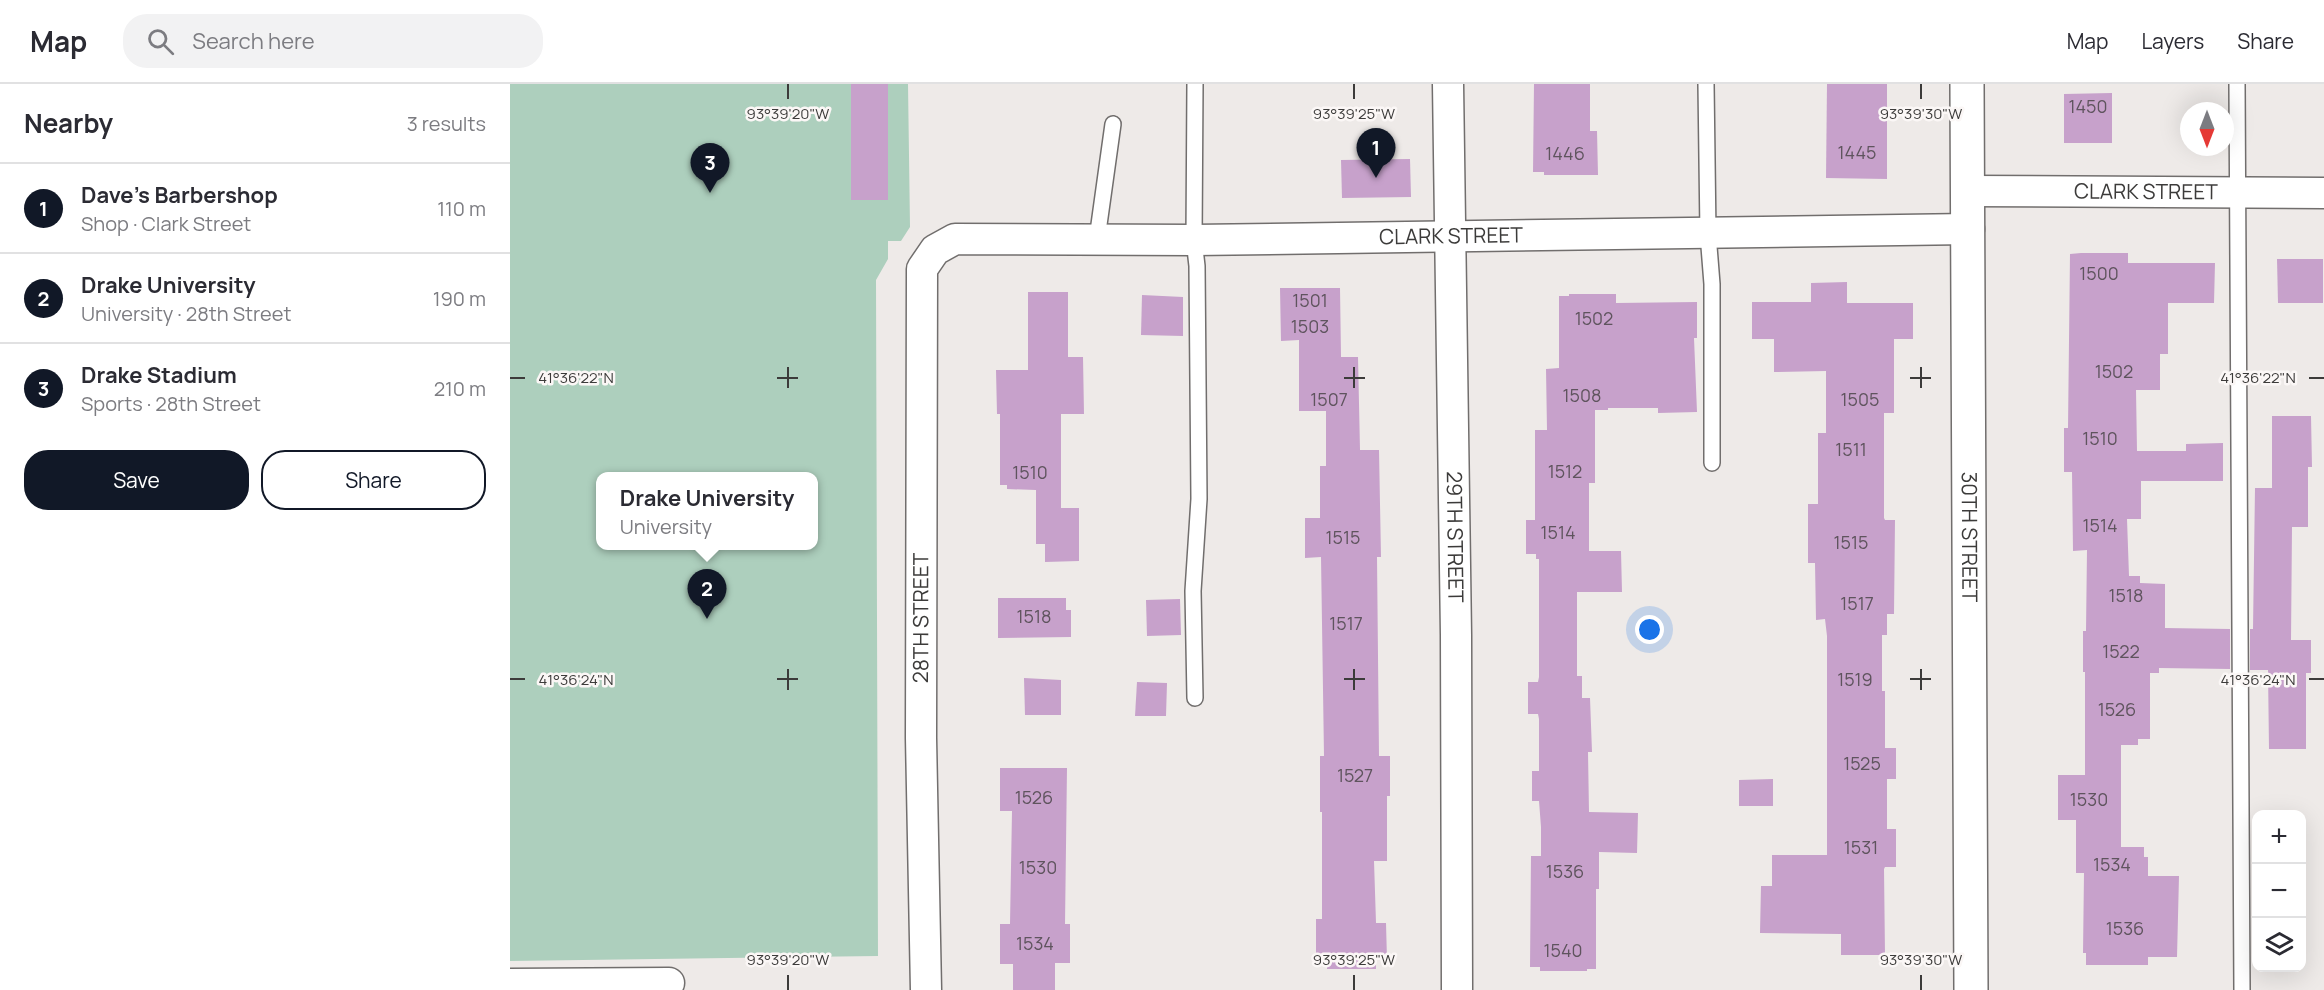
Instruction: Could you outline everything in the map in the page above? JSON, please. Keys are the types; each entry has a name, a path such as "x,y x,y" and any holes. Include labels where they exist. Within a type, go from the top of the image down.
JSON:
{"street":[{"name":"29TH STREET","path":"1448,84 1456,634 1457,990"},
{"name":"30TH STREET","path":"1967,84 1971,990"},
{"name":"CLARK STREET","path":"1968,191 2324,193"},
{"name":"CLARK STREET","path":"935,250 955,239 1194,240 1969,229"},
{"name":"28TH STREET","path":"926,990 921,738 922,269 935,250"},
{"path":"510,984 669,983"}],"lane":[{"path":"1195,84 1194,240 1197,266 1199,499 1193,591 1195,698"},
{"path":"1706,84 1707,234 1712,284 1712,463"},
{"path":"2237,84 2242,990"},
{"path":"1097,239 1113,124"}],"green space":[{"path":"510,84 908,84 910,227 901,241 888,241 888,259 876,280 878,956 510,961"}],"building":[{"path":"851,84 888,84 888,200 851,200"},
{"path":"1534,84 1590,84 1590,131 1597,131 1598,175 1544,175 1544,172 1533,172"},
{"path":"1827,84 1887,84 1887,179 1826,178"},
{"path":"2112,93 2112,143 2064,143 2064,94"},
{"path":"1410,159 1411,197 1342,198 1341,160"},
{"path":"2128,253 2128,263 2215,263 2214,303 2168,303 2168,354 2160,354 2160,390 2136,390 2137,451 2186,451 2186,444 2223,443 2223,481 2141,481 2141,519 2127,519 2129,576 2140,576 2140,583 2165,584 2165,628 2230,629 2230,669 2159,668 2159,673 2150,673 2150,739 2138,739 2138,745 2121,745 2121,847 2144,847 2144,857 2148,857 2148,876 2179,876 2177,957 2148,957 2148,965 2086,965 2086,953 2083,953 2084,873 2076,873 2076,820 2058,820 2058,775 2085,775 2083,631 2086,631 2087,550 2073,551 2072,472 2064,472 2064,428 2068,428 2070,254"},
{"path":"2277,259 2323,259 2323,303 2278,303"},
{"path":"1847,282 1847,303 1913,303 1913,339 1894,339 1894,413 1884,413 1884,518 1895,520 1894,614 1887,614 1887,635 1882,635 1882,691 1885,691 1885,748 1896,748 1896,779 1887,779 1887,829 1896,829 1896,867 1885,867 1884,869 1885,955 1841,955 1841,934 1760,933 1761,886 1772,886 1772,855 1827,855 1827,636 1825,619 1816,620 1815,563 1808,563 1808,504 1818,504 1818,433 1826,433 1826,371 1774,372 1774,339 1752,339 1752,302 1811,302 1811,283"},
{"path":"1280,288 1340,288 1341,357 1358,357 1360,450 1379,450 1381,557 1377,557 1379,756 1390,756 1390,796 1387,796 1387,861 1374,861 1376,923 1386,923 1387,960 1376,960 1376,969 1327,969 1327,959 1316,959 1316,919 1322,919 1320,756 1324,756 1321,557 1305,558 1305,518 1320,518 1320,466 1326,466 1326,411 1299,411 1299,340 1281,341"},
{"path":"1028,292 1068,292 1068,357 1083,357 1084,414 1061,414 1061,508 1079,508 1079,561 1045,562 1045,544 1036,544 1036,490 1007,489 1007,485 1000,485 1000,414 997,414 996,370 1028,370"},
{"path":"1569,294 1616,294 1616,303 1697,302 1697,338 1694,338 1697,412 1658,413 1658,408 1595,410 1595,483 1589,483 1589,551 1621,551 1622,592 1577,592 1577,676 1582,676 1582,698 1590,698 1592,752 1588,752 1589,812 1638,813 1637,853 1599,852 1599,889 1596,889 1596,969 1540,971 1540,967 1530,967 1531,856 1541,856 1539,801 1532,801 1532,771 1539,771 1539,719 1538,714 1528,714 1528,682 1538,682 1539,677 1539,559 1536,559 1536,554 1526,554 1526,520 1535,520 1535,430 1547,430 1546,369 1559,368 1559,296 1569,296"},
{"path":"1142,295 1183,297 1183,336 1141,335"},
{"path":"2272,416 2311,416 2312,467 2308,467 2308,527 2292,527 2291,640 2311,640 2311,673 2306,673 2306,749 2269,749 2268,670 2250,670 2250,629 2253,629 2255,488 2272,488"},
{"path":"998,598 1066,598 1066,610 1071,610 1071,637 998,638"},
{"path":"1180,599 1181,635 1147,636 1146,600"},
{"path":"1024,678 1061,680 1061,715 1025,715"},
{"path":"1137,682 1167,683 1166,716 1135,716"},
{"path":"1000,768 1067,768 1065,924 1070,924 1070,963 1055,963 1055,990 1013,990 1013,964 1000,964 1000,924 1010,924 1012,811 1000,811"},
{"path":"1773,779 1773,806 1739,806 1739,780"}],"place":[{"name":"Dave's Barbershop","path":"1376,178"},
{"name":"Drake Stadium","path":"710,193"},
{"name":"Drake University","path":"707,619"}]}
